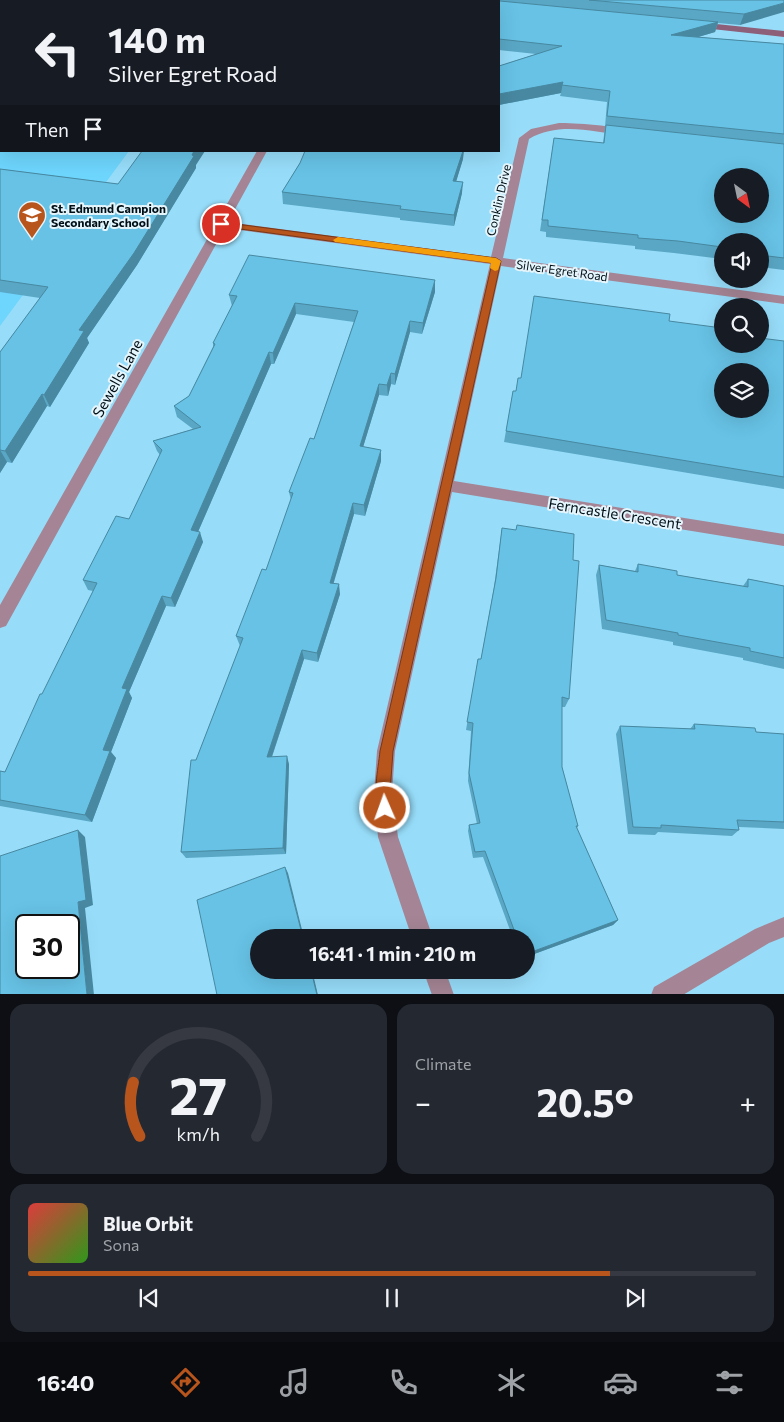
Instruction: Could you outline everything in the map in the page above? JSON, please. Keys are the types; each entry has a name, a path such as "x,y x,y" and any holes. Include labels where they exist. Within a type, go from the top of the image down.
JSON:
{"street":[{"path":"689,24 784,34"},
{"name":"Conklin Drive","path":"420,929 388,837 383,793 386,751 524,138 531,132 543,128 562,127 634,134"},
{"name":"Sewells Lane","path":"0,620 261,152"},
{"name":"Silver Egret Road","path":"221,224 784,300"},
{"name":"Ferncastle Crescent","path":"446,485 784,540"},
{"path":"662,994 762,936 784,926"},
{"path":"437,979 442,994"}],"shaded area":[{"name":"St. Edmund Campion Secondary School","path":"0,152 128,152 0,326"}],"building":[{"path":"589,0 784,0 784,3 744,14"},
{"path":"500,1 718,22 671,35 784,44 784,134 607,116 610,91 562,85 563,82 500,94 500,66 562,46 500,39"},
{"path":"606,125 784,144 784,258 769,256 769,233 714,233 714,246 638,238 638,235 548,226 548,220 542,220 554,138 604,143"},
{"path":"141,152 194,152 192,155 194,156 134,253 79,330 84,331 44,395 42,394 5,451 0,450 0,352 48,287 0,280 0,169 118,184"},
{"path":"305,152 463,152 453,181 463,182 454,215 400,209 401,206 282,192"},
{"path":"249,255 435,280 423,323 410,321 395,374 391,373 387,385 379,384 360,446 381,450 364,505 353,503 330,583 339,584 317,653 302,650 267,757 287,756 283,848 181,852 191,760 196,760 243,638 236,636 262,569 266,570 293,493 289,492 310,438 314,439 358,311 295,303 273,353 269,352 191,530 200,532 171,598 162,596 122,688 127,689 103,750 110,751 85,815 0,800 0,771 5,772 40,694 42,694 97,583 83,580 116,516 129,519 162,450 153,441 201,427 174,406 189,396 215,344 213,343 237,296 229,295"},
{"path":"534,296 670,314 669,321 714,327 714,353 769,353 769,339 784,341 784,477 506,431 513,391 516,391 518,378 521,378"},
{"path":"517,525 574,534 573,560 579,561 569,699 562,697 562,767 578,826 576,826 618,920 535,951 535,929 514,929 485,851 475,852 469,825 480,823 469,773 473,723 467,722 478,659 481,659 496,578 502,528 516,530"},
{"path":"638,564 677,571 677,575 748,587 748,579 784,586 784,658 750,651 750,648 606,620 599,565 638,572"},
{"path":"694,724 755,728 756,732 784,734 784,822 737,820 739,830 661,825 661,828 633,827 620,726 695,729"},
{"path":"78,830 86,900 78,902 79,914 15,914 15,979 80,979 80,923 87,994 0,994 0,856"},
{"path":"285,867 301,929 250,929 250,979 313,979 317,994 217,994 197,900"}],"slow traffic":[{"path":"338,240 496,261 495,268"}],"place":[{"name":"St. Edmund Campion Secondary School","path":"32,239"}],"route":[{"path":"221,224 496,261 386,751 383,793 385,808"}]}
